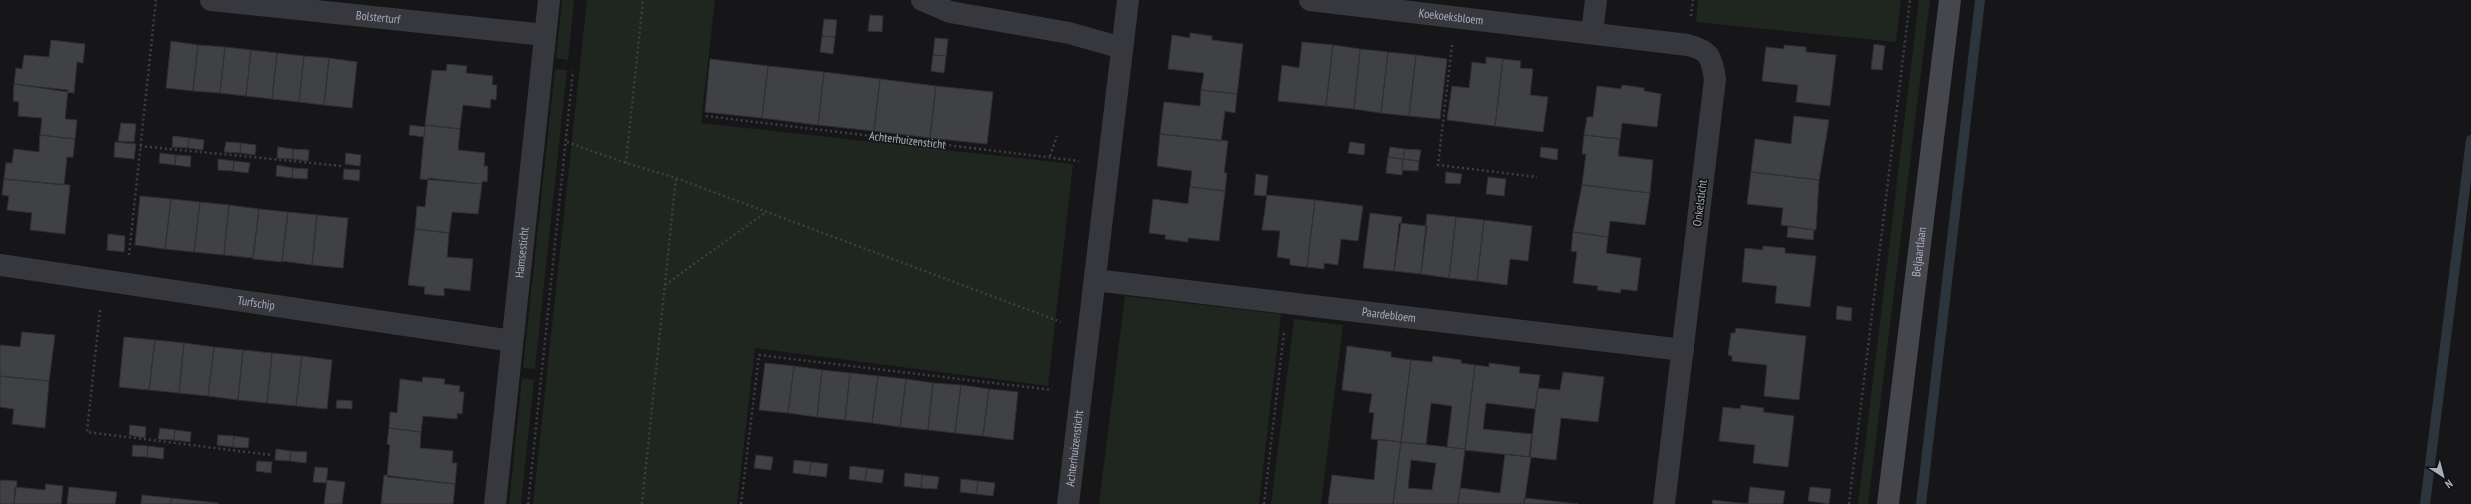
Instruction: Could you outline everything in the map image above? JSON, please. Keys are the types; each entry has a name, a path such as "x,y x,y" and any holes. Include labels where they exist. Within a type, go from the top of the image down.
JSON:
{"street":[{"name":"Bolsterturf","path":"211,0 545,35"},
{"name":"Hamsesticht","path":"495,504 549,0"},
{"path":"922,0 950,12 1069,33 1122,48"},
{"name":"Achterhuizensticht","path":"1068,504 1128,0"},
{"name":"Koekoeksbloem","path":"1310,0 1592,33"},
{"path":"1592,33 1596,0"},
{"name":"Beljaartlaan","path":"1888,504 1950,0"},
{"name":"Onkelsticht","path":"1592,33 1688,44 1704,49 1712,62 1715,79 1664,504"},
{"name":"Turfschip","path":"0,265 512,341"},
{"name":"Paardebloem","path":"1095,280 1288,305 1683,350"}],"path":[{"path":"126,283 156,0"},
{"path":"626,164 643,0"},
{"path":"1849,504 1910,0"},
{"path":"1455,17 1438,165 1536,177"},
{"path":"528,504 574,66"},
{"name":"Achterhuizensticht","path":"706,116 1050,156 1109,166"},
{"path":"1050,156 1057,136"},
{"path":"567,142 626,164 676,178 1057,322 1090,325"},
{"path":"140,146 342,166"},
{"path":"642,504 676,178"},
{"path":"665,285 766,212"},
{"path":"103,280 87,432 271,455"},
{"path":"1264,504 1288,305"},
{"name":"Achterhuizensticht","path":"741,504 759,355 1081,393"}],"shaded area":[{"path":"562,0 574,0 568,60 556,58"},
{"path":"587,0 715,0 701,123 1073,164 1048,386 755,348 737,504 533,504"},
{"path":"1698,0 1901,0 1896,42 1696,22"},
{"path":"1919,0 1930,0 1868,504 1858,504"},
{"path":"555,69 567,70 535,369 523,368"},
{"path":"1125,296 1281,314 1259,504 1099,504"},
{"path":"1294,319 1343,325 1321,504 1271,504"},
{"path":"522,378 534,380 521,504 509,504"}],"building":[{"path":"870,15 883,16 882,32 868,31"},
{"path":"824,19 837,20 835,37 822,36"},
{"path":"1190,33 1212,36 1212,40 1243,44 1237,94 1201,90 1204,73 1168,69 1172,35 1190,38"},
{"path":"822,36 835,37 833,54 820,52"},
{"path":"935,38 948,39 946,56 933,55"},
{"path":"51,40 85,44 83,63 77,62 74,93 14,84 16,68 22,69 24,55 49,57"},
{"path":"171,41 198,45 193,91 166,88"},
{"path":"1302,42 1333,45 1326,106 1278,101 1282,65 1299,68"},
{"path":"1874,44 1885,46 1882,70 1871,69"},
{"path":"198,45 225,47 220,93 193,91"},
{"path":"1333,45 1360,49 1354,109 1326,106"},
{"path":"1784,45 1806,47 1806,52 1836,55 1830,106 1796,102 1798,85 1762,81 1766,47 1784,49"},
{"path":"225,47 251,50 246,96 220,93"},
{"path":"1360,49 1388,52 1381,113 1354,109"},
{"path":"251,50 277,53 272,99 246,96"},
{"path":"1388,52 1416,55 1409,116 1381,113"},
{"path":"277,53 304,56 299,102 272,99"},
{"path":"933,55 946,56 944,73 931,71"},
{"path":"1416,55 1447,59 1440,119 1409,116"},
{"path":"304,56 329,58 324,105 299,102"},
{"path":"1486,57 1503,59 1495,126 1447,120 1452,86 1469,88 1472,62 1486,64"},
{"path":"329,58 357,62 352,108 324,105"},
{"path":"710,59 768,66 762,118 705,112"},
{"path":"1503,59 1521,61 1520,68 1533,69 1530,95 1548,97 1543,132 1495,126"},
{"path":"447,64 467,66 466,73 493,76 492,85 497,85 496,100 491,99 490,108 463,105 460,129 425,125 432,70 446,71"},
{"path":"768,66 824,72 818,125 762,118"},
{"path":"824,72 880,79 874,131 818,125"},
{"path":"880,79 936,86 930,138 874,131"},
{"path":"14,84 68,90 65,119 77,120 75,139 40,135 42,118 18,116 19,102 13,101"},
{"path":"1622,85 1644,88 1644,91 1661,94 1657,127 1622,123 1620,139 1584,135 1587,117 1593,117 1597,86 1621,89"},
{"path":"936,86 993,92 987,144 930,138"},
{"path":"1201,90 1237,94 1235,113 1225,111 1221,141 1160,134 1164,102 1200,106"},
{"path":"1794,116 1829,120 1819,180 1751,172 1755,139 1791,144"},
{"path":"121,123 136,124 134,142 118,141"},
{"path":"410,125 425,127 424,137 409,135"},
{"path":"425,125 460,129 458,150 485,153 484,166 488,166 487,182 482,181 482,184 420,179"},
{"path":"1160,134 1228,141 1224,173 1227,173 1225,191 1190,187 1192,171 1157,166"},
{"path":"40,135 75,139 73,157 67,157 64,185 4,179 6,163 12,163 14,149 39,152"},
{"path":"1584,135 1620,139 1618,156 1653,160 1650,193 1582,185 1586,154 1582,154"},
{"path":"173,136 189,138 188,148 172,147"},
{"path":"189,138 204,140 203,150 188,148"},
{"path":"115,142 136,144 134,159 114,157"},
{"path":"226,142 241,143 240,153 224,152"},
{"path":"1350,142 1365,144 1364,155 1348,153"},
{"path":"241,143 256,145 255,155 240,153"},
{"path":"278,147 293,149 293,159 277,158"},
{"path":"1390,147 1405,149 1403,159 1388,157"},
{"path":"1541,147 1558,149 1557,160 1540,157"},
{"path":"293,149 309,150 308,161 293,159"},
{"path":"1405,149 1421,150 1419,161 1403,159"},
{"path":"160,153 176,155 175,165 159,163"},
{"path":"346,153 361,155 360,166 345,164"},
{"path":"176,155 191,156 190,167 175,165"},
{"path":"1388,157 1403,159 1402,175 1386,173"},
{"path":"218,159 234,161 233,171 218,170"},
{"path":"1403,159 1419,161 1418,171 1402,170"},
{"path":"234,161 250,163 248,173 233,171"},
{"path":"277,165 293,168 292,178 276,176"},
{"path":"293,168 308,169 307,179 292,178"},
{"path":"344,169 360,170 359,181 343,179"},
{"path":"1446,172 1462,174 1460,184 1445,183"},
{"path":"1751,172 1819,180 1816,230 1781,225 1783,208 1747,204"},
{"path":"1256,174 1268,176 1266,196 1254,195"},
{"path":"1488,177 1506,179 1504,196 1486,194"},
{"path":"428,178 482,184 478,214 452,212 449,233 415,229 417,206 425,207"},
{"path":"4,179 70,185 65,234 30,230 32,213 7,210 9,196 2,195"},
{"path":"1582,185 1650,193 1645,225 1610,221 1608,237 1573,232"},
{"path":"1190,187 1225,191 1219,241 1188,238 1188,242 1165,239 1166,235 1149,233 1153,199 1188,204"},
{"path":"1267,195 1315,200 1307,267 1290,265 1290,259 1277,257 1280,231 1262,230"},
{"path":"140,196 171,199 165,249 135,245"},
{"path":"171,199 200,202 194,252 165,249"},
{"path":"1315,200 1363,206 1358,241 1341,239 1338,265 1324,263 1324,269 1307,267"},
{"path":"200,202 229,205 224,255 194,252"},
{"path":"229,205 259,209 253,258 224,255"},
{"path":"259,209 288,212 282,262 253,259"},
{"path":"288,212 317,215 312,265 282,261"},
{"path":"1370,213 1402,217 1394,271 1363,268"},
{"path":"1427,214 1456,217 1449,278 1421,274"},
{"path":"317,215 348,218 343,268 312,265"},
{"path":"1456,217 1484,220 1477,281 1449,278"},
{"path":"1484,220 1532,226 1528,261 1510,259 1507,285 1477,281"},
{"path":"1399,223 1427,226 1421,274 1394,271"},
{"path":"1788,227 1814,230 1813,240 1787,237"},
{"path":"415,229 449,233 447,257 473,259 470,291 444,288 444,296 424,294 425,287 408,285"},
{"path":"1573,232 1608,237 1606,253 1641,258 1637,291 1621,289 1620,293 1597,290 1598,286 1573,283 1577,252 1571,251"},
{"path":"108,234 125,236 124,252 107,250"},
{"path":"1763,246 1785,248 1785,253 1816,256 1810,307 1775,303 1777,286 1742,282 1745,248 1763,250"},
{"path":"1837,306 1852,308 1851,321 1836,319"},
{"path":"1736,328 1806,336 1799,400 1764,396 1767,365 1732,361 1732,356 1728,355 1731,333 1735,333"},
{"path":"22,332 55,335 49,381 0,376 0,345 20,347"},
{"path":"124,337 155,340 149,390 119,387"},
{"path":"155,340 184,343 179,393 149,390"},
{"path":"184,343 214,347 208,396 179,393"},
{"path":"1347,346 1391,352 1391,357 1411,360 1401,442 1371,439 1374,413 1369,412 1372,394 1342,390"},
{"path":"214,347 243,350 238,400 208,396"},
{"path":"243,350 272,353 267,403 238,400"},
{"path":"272,353 302,356 296,406 267,403"},
{"path":"302,356 332,360 327,409 296,406"},
{"path":"1433,356 1461,360 1461,363 1475,365 1465,449 1447,447 1452,406 1431,403 1426,444 1401,442 1411,360 1432,362"},
{"path":"765,363 794,366 788,413 759,410"},
{"path":"1489,363 1520,367 1519,373 1540,375 1535,409 1486,403 1483,429 1532,434 1529,457 1465,450 1475,365 1489,367"},
{"path":"794,366 822,370 817,417 788,413"},
{"path":"822,370 850,373 845,420 817,417"},
{"path":"1563,372 1604,377 1598,422 1561,418 1556,460 1530,457 1538,388 1560,390"},
{"path":"850,373 878,376 872,423 845,420"},
{"path":"0,376 49,381 45,428 12,424 14,409 0,407"},
{"path":"878,376 906,379 900,427 872,423"},
{"path":"423,377 445,379 444,384 460,386 459,392 464,392 462,414 457,413 457,419 423,416 421,432 389,428 390,412 397,413 400,379 422,382"},
{"path":"906,379 933,383 928,430 900,427"},
{"path":"933,383 961,385 955,433 928,430"},
{"path":"961,385 989,389 983,436 955,433"},
{"path":"989,389 1018,392 1013,440 983,436"},
{"path":"337,400 352,401 352,409 336,408"},
{"path":"1741,405 1764,408 1763,412 1794,416 1788,467 1753,463 1755,445 1719,441 1723,407 1740,409"},
{"path":"130,425 146,427 145,438 129,435"},
{"path":"160,428 175,430 174,440 158,439"},
{"path":"389,428 421,432 420,448 453,451 452,463 457,463 455,484 387,477 390,445 387,444"},
{"path":"175,430 191,432 190,442 174,440"},
{"path":"218,435 234,436 233,447 217,445"},
{"path":"234,436 249,438 248,448 233,447"},
{"path":"1378,439 1401,442 1393,504 1328,504 1332,475 1374,480"},
{"path":"1401,442 1465,449 1458,504 1393,504","holes":["1411,460 1436,463 1432,490 1408,488"]},
{"path":"133,445 148,446 147,457 132,456"},
{"path":"148,446 164,448 163,459 147,457"},
{"path":"276,449 291,451 290,461 275,460"},
{"path":"291,451 307,452 306,463 290,461"},
{"path":"1505,454 1531,457 1524,504 1458,504 1460,488 1500,493"},
{"path":"756,455 773,457 771,470 754,468"},
{"path":"794,460 811,462 809,475 793,473"},
{"path":"257,461 272,462 271,473 256,471"},
{"path":"811,462 828,464 826,477 809,475"},
{"path":"850,466 867,468 865,481 849,479"},
{"path":"315,467 328,468 326,483 313,482"},
{"path":"867,468 884,470 882,483 865,481"},
{"path":"905,473 922,475 921,488 904,486"},
{"path":"384,475 455,484 453,504 381,504"},
{"path":"922,475 939,477 937,489 921,488"},
{"path":"961,479 978,481 976,494 960,492"},
{"path":"0,480 17,481 14,504 0,504"},
{"path":"327,480 345,482 342,504 324,504"},
{"path":"978,481 995,483 993,496 976,494"},
{"path":"46,484 63,486 61,504 14,504 15,487 45,490"},
{"path":"69,487 117,492 115,504 67,504"},
{"path":"1750,487 1785,491 1783,504 1748,504"},
{"path":"1810,487 1831,489 1829,504 1808,501"},
{"path":"142,495 171,498 171,504 141,504"},
{"path":"171,498 218,503 218,504 171,504"},
{"path":"1525,498 1578,504 1524,504"},
{"path":"1713,500 1748,504 1712,504"}],"waterway":[{"path":"1921,504 1980,0"},
{"path":"2425,504 2471,140"}]}
